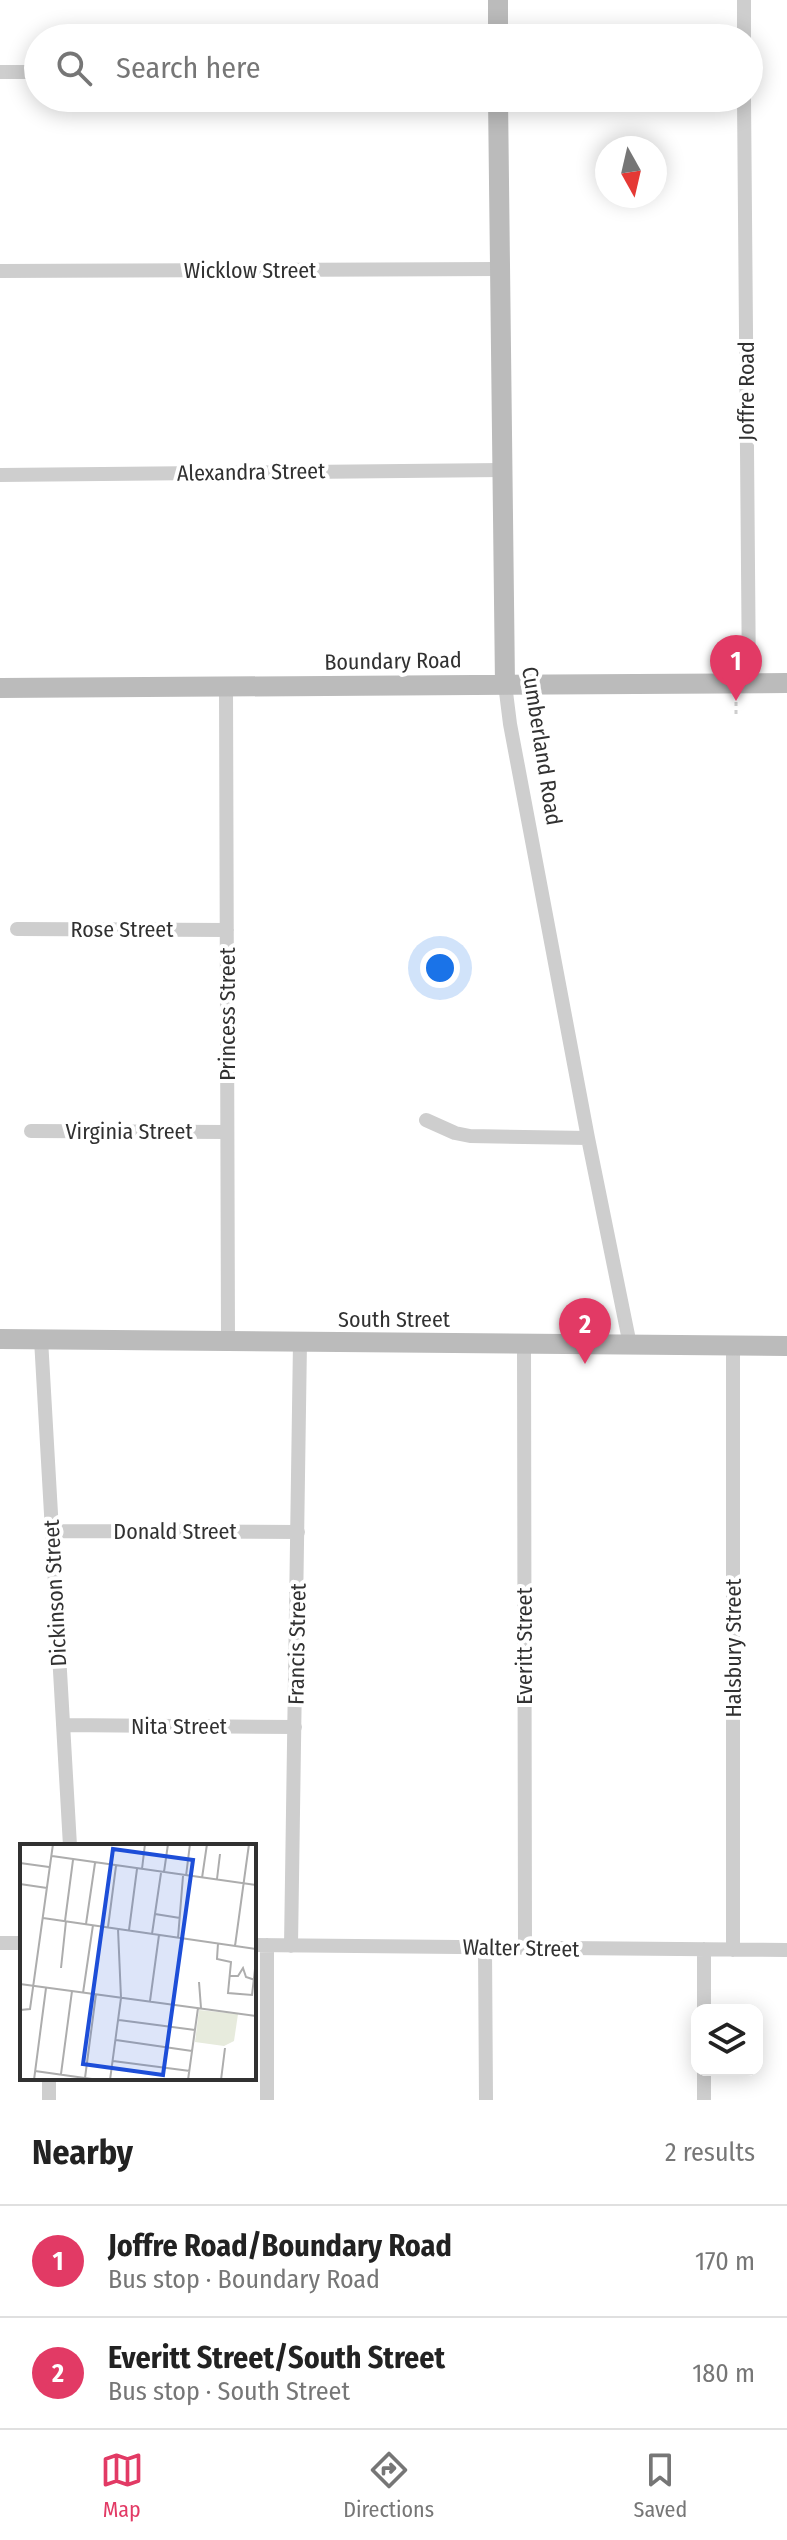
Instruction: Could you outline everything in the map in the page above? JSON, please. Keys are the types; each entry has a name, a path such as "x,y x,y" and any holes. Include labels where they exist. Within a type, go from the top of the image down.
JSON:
{"main road":[{"path":"498,0 498,24"},
{"name":"Cumberland Road","path":"498,112 505,684"},
{"name":"Boundary Road","path":"0,688 787,683"},
{"name":"South Street","path":"0,1339 787,1346"}],"street":[{"path":"744,0 744,24"},
{"path":"0,72 24,72"},
{"name":"Joffre Road","path":"744,112 749,684"},
{"name":"Wicklow Street","path":"0,271 500,269"},
{"name":"Alexandra Street","path":"0,475 502,470"},
{"name":"Cumberland Road","path":"505,684 588,1138 630,1345"},
{"name":"Princess Street","path":"226,687 228,1340"},
{"name":"Rose Street","path":"17,929 227,930"},
{"path":"426,1120 470,1136 588,1138"},
{"name":"Virginia Street","path":"31,1131 227,1132"},
{"name":"Dickinson Street","path":"41,1339 70,1844"},
{"name":"Francis Street","path":"291,1946 300,1342"},
{"name":"Everitt Street","path":"524,1344 525,1948"},
{"name":"Halsbury Street","path":"733,1345 733,1950"},
{"name":"Donald Street","path":"52,1531 298,1532"},
{"name":"Nita Street","path":"63,1725 295,1727"},
{"path":"260,1945 267,2100"},
{"name":"Walter Street","path":"260,1945 787,1950"},
{"path":"485,1947 486,2100"},
{"path":"704,1949 704,2004"},
{"path":"704,2076 704,2100"}],"path":[{"path":"736,701 736,714"}],"place":[{"name":"Joffre Road/Boundary Road","path":"736,701"},
{"name":"Everitt Street/South Street","path":"585,1364"}]}
